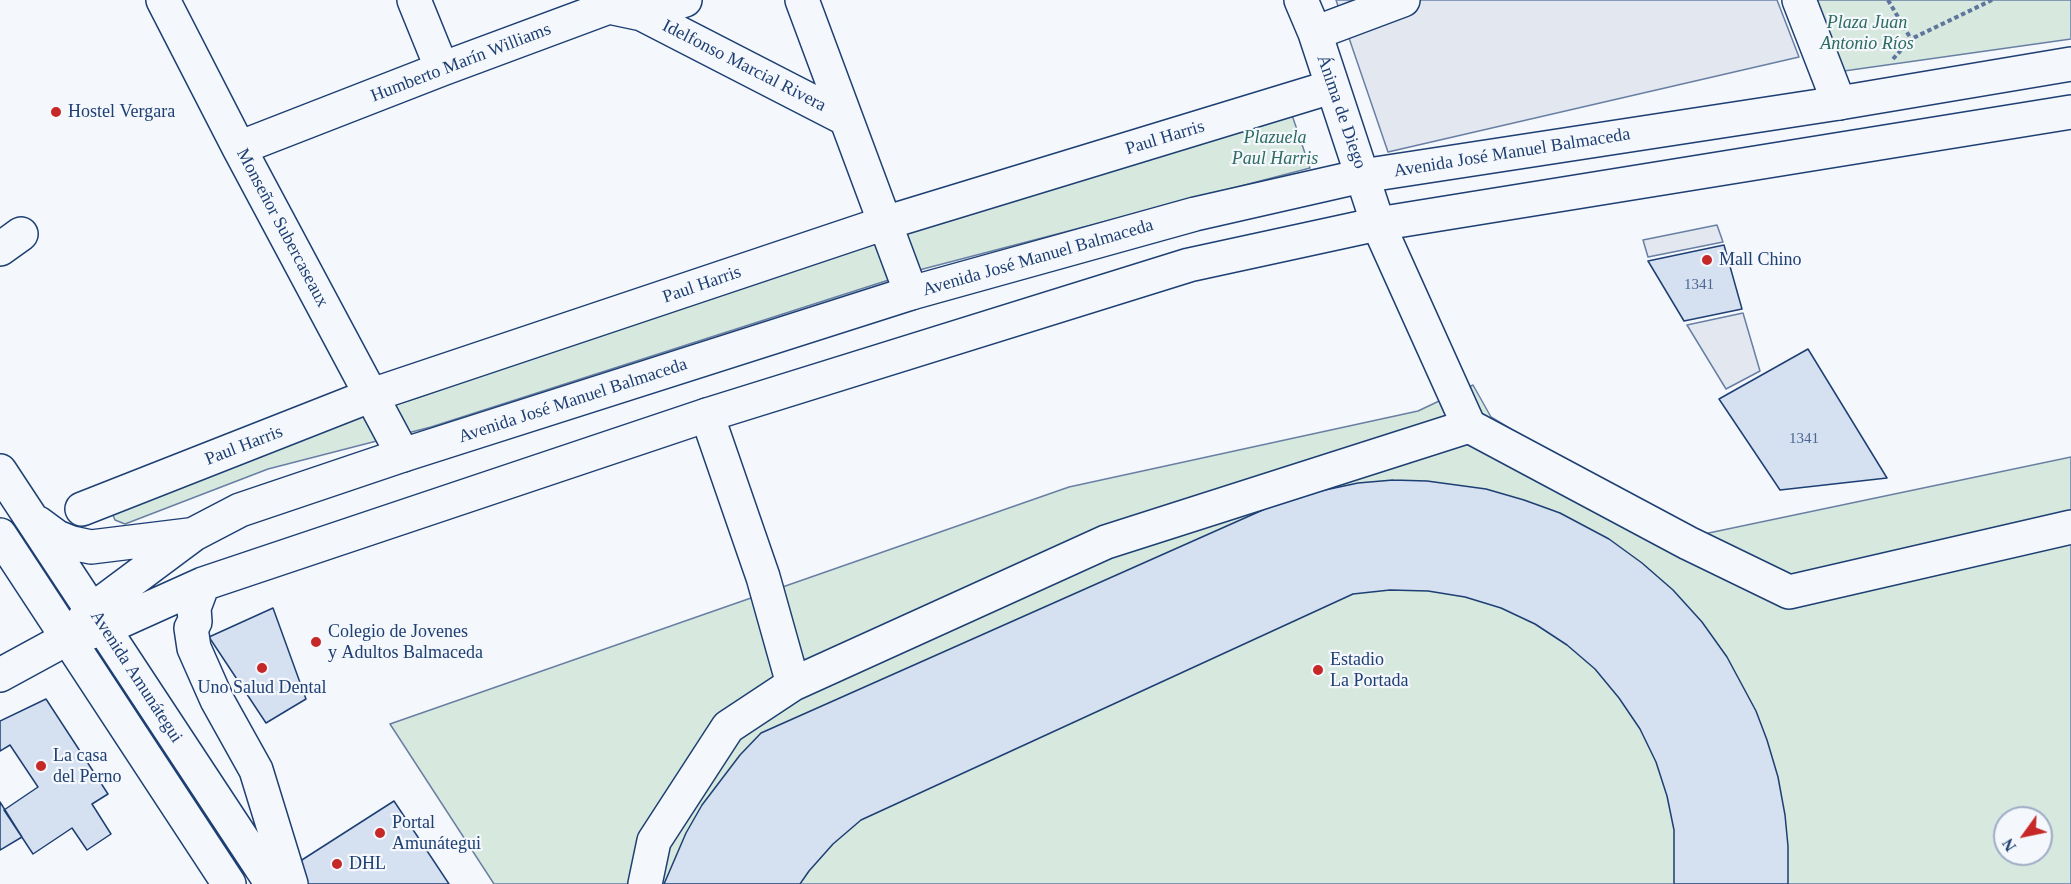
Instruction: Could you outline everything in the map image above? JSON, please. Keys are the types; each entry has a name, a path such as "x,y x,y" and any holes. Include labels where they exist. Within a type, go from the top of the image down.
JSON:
{"main road":[{"name":"Monseñor Subercaseaux","path":"163,0 239,148 403,455"},
{"path":"414,0 442,69"},
{"path":"642,14 685,0"},
{"name":"Idelfonso Marcial Rivera","path":"802,0 911,293"},
{"name":"Ánima de Diego","path":"1301,0 1315,33 1378,224 1469,426"},
{"path":"1315,33 1402,0"},
{"path":"1799,0 1839,103"},
{"name":"Humberto Marín Williams","path":"239,148 608,3 642,14"},
{"name":"Idelfonso Marcial Rivera","path":"642,14 846,119"},
{"name":"Avenida José Manuel Balmaceda","path":"0,675 68,638 97,619 194,534 240,510 403,455 911,293 1195,214 1362,176 1839,103 2071,64"},
{"name":"Paul Harris","path":"82,509 372,395 885,223 1331,87"},
{"name":"Avenida José Manuel Balmaceda","path":"97,619 707,415 1189,265 1378,224 2071,112"},
{"path":"707,415 763,577 793,684"},
{"path":"645,884 654,841 728,727 793,684 1106,542 1469,426 1688,543 1789,592 2071,527"},
{"name":"Avenida Amunátegui","path":"0,471 272,884"},
{"path":"33,519 57,537 91,547 194,534"},
{"name":"Avenida Amunátegui","path":"0,535 229,884"},
{"path":"203,584 194,608 195,622 191,628 194,648 217,700 256,770 291,884"}],"path":[{"path":"1888,0 1911,39 1992,0"}],"green space":[{"name":"Plaza Juan Antonio Ríos","path":"1813,0 2071,0 2071,39 1844,71"},
{"name":"Plazuela Paul Harris","path":"1292,115 1310,168 923,269 431,427 268,469 125,524 115,520 110,508 125,488 420,397 906,226"},
{"name":"Estadio La Portada","path":"1473,385 1491,417 1633,503 1680,539 2071,457 2071,884 494,884 390,724 1069,487 1418,411"}],"shaded area":[{"path":"1336,0 1777,0 1799,57 1388,152"},
{"path":"1717,225 1723,242 1648,257 1643,240"},
{"path":"1743,313 1760,371 1726,389 1687,325"}],"building":[{"path":"1724,245 1742,309 1684,321 1648,261"},
{"path":"1808,349 1887,478 1780,490 1719,399"},
{"path":"1393,480 1427,481 1486,489 1560,513 1609,539 1673,590 1702,622 1727,657 1756,711 1778,777 1788,846 1788,884 1674,884 1674,830 1667,796 1656,762 1640,729 1619,698 1595,669 1567,645 1535,624 1501,608 1465,597 1428,591 1390,590 1353,594 861,820 833,844 800,884 664,884 686,833 702,805 740,755 761,733 1292,497 1358,483"},
{"name":"Uno Salud Dental","path":"273,608 306,699 266,723 209,637"},
{"path":"46,699 108,794 92,804 111,834 87,850 72,828 33,854 4,810 38,787 10,745 0,751 0,721"},
{"name":"Portal Amunátegui","path":"394,801 449,884 306,884 294,865"},
{"path":"0,802 22,837 0,850"}],"place":[{"name":"Hostel Vergara","path":"56,112"},
{"name":"Mall Chino","path":"1707,260"},
{"name":"Colegio de Jovenes y Adultos Balmaceda","path":"316,642"},
{"name":"Uno Salud Dental","path":"262,668"},
{"name":"Estadio La Portada","path":"1318,670"},
{"name":"La casa del Perno","path":"41,766"},
{"name":"Portal Amunátegui","path":"380,833"},
{"name":"DHL","path":"337,864"}]}
